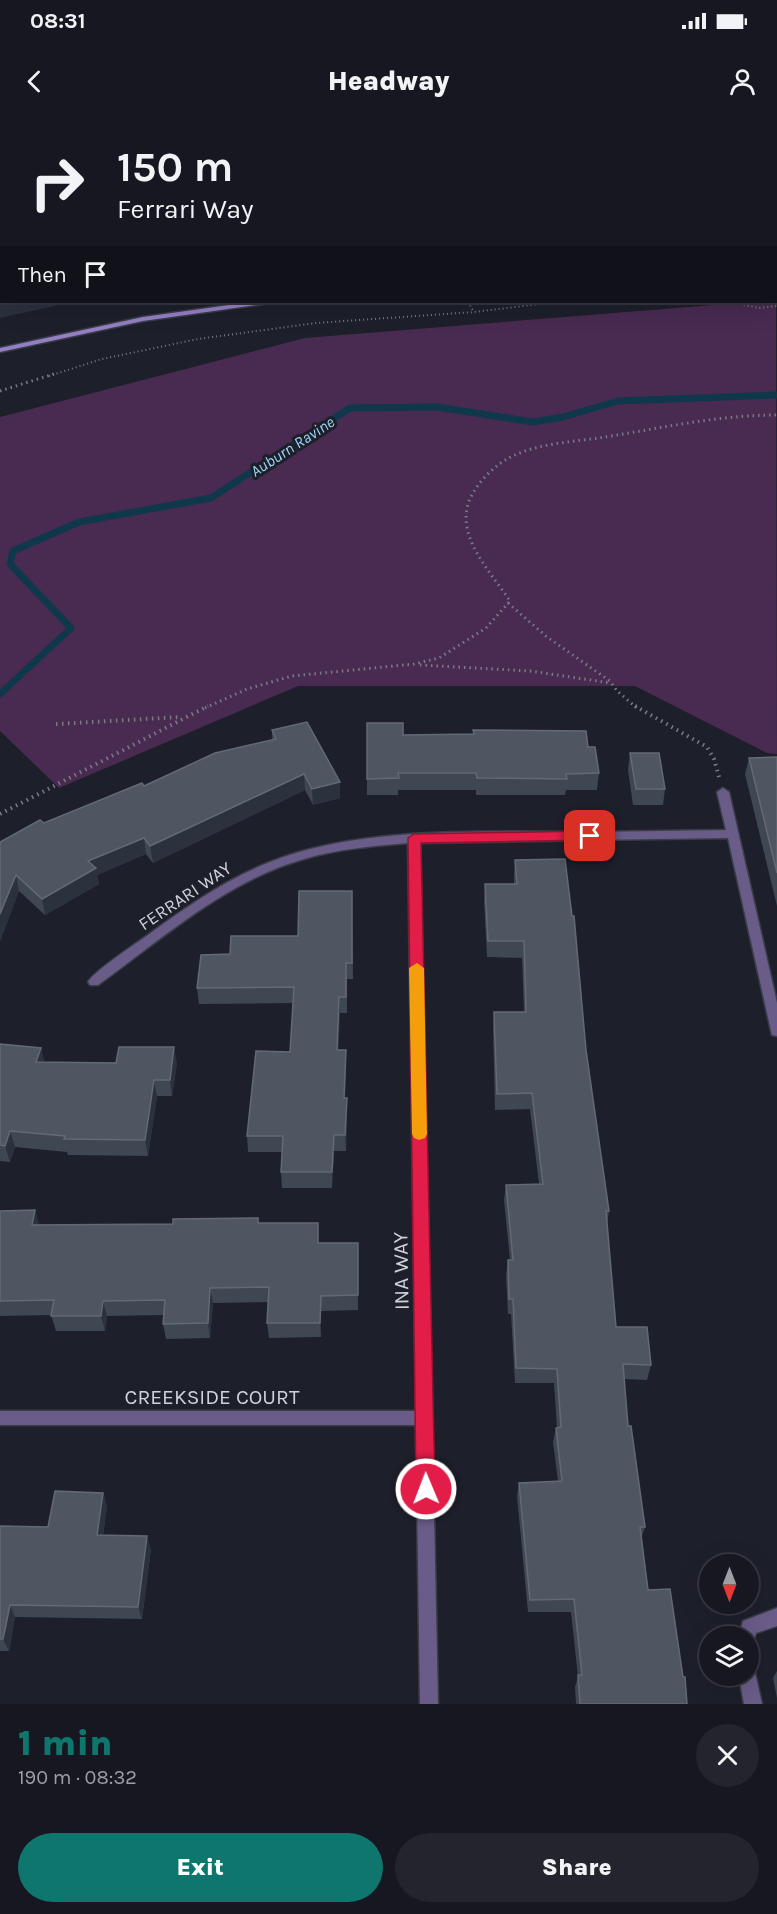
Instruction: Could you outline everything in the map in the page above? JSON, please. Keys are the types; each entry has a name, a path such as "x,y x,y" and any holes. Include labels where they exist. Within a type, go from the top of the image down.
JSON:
{"main road":[{"path":"0,350 143,319 256,303"}],"street":[{"path":"723,792 777,1031"},
{"name":"FERRARI WAY","path":"94,982 205,901 249,876 288,859 326,848 369,841 414,838 733,834"},
{"name":"INA WAY","path":"414,838 429,1704"},
{"name":"CREEKSIDE COURT","path":"0,1418 424,1418"},
{"path":"752,1626 777,1617"},
{"path":"750,1686 753,1704"}],"path":[{"path":"469,303 474,312"},
{"path":"0,391 102,359 198,339 316,323 474,312 548,303"},
{"path":"736,303 759,308 777,306"},
{"path":"414,664 439,658 486,628 510,601 500,583 488,570 475,546 467,515 471,498 494,468 508,458 539,449 711,418 749,414 777,415"},
{"path":"508,603 547,637 611,684 638,709 707,747 716,766"},
{"path":"0,814 80,774 183,717 246,690 292,676 414,664 454,665 530,671 611,684"},
{"path":"56,724 183,717"}],"shaded area":[{"path":"739,303 776,303 777,754 767,753 635,686 298,686 59,788 0,731 0,417 305,338"}],"building":[{"path":"307,722 340,782 312,789 304,774 150,846 144,838 88,861 96,868 42,899 16,875 0,914 0,842 40,820 44,823 142,783 144,786 215,753 276,739 272,730"},
{"path":"367,723 403,723 403,735 474,734 473,730 586,731 588,747 595,747 599,773 566,774 567,779 477,778 476,773 398,773 399,778 367,779"},
{"path":"630,753 659,753 665,789 636,789"},
{"path":"777,757 777,873 749,758"},
{"path":"565,859 572,916 574,916 586,1050 609,1211 606,1211 616,1327 647,1327 651,1365 623,1364 628,1426 631,1426 645,1527 640,1527 648,1590 670,1589 683,1677 685,1677 687,1704 580,1704 578,1675 582,1675 574,1599 530,1600 519,1483 562,1481 556,1428 561,1427 557,1369 516,1368 513,1299 509,1299 508,1260 513,1260 506,1185 543,1184 532,1093 497,1094 494,1012 526,1012 524,941 488,941 485,884 517,884 515,860"},
{"path":"299,891 352,891 352,963 346,963 346,997 339,997 337,1050 346,1050 345,1135 334,1135 332,1172 281,1172 283,1136 247,1136 256,1051 290,1052 294,987 197,988 201,955 230,954 231,936 298,936"},
{"path":"0,1044 41,1048 36,1062 116,1063 119,1047 174,1047 170,1080 154,1080 145,1140 64,1139 65,1136 10,1131 5,1146 0,1145"},
{"path":"35,1210 32,1225 173,1224 173,1219 258,1218 258,1223 318,1223 318,1243 358,1243 358,1295 321,1296 320,1323 267,1323 269,1287 210,1288 208,1323 163,1324 165,1300 103,1301 101,1316 51,1316 54,1300 0,1301 0,1211"},
{"path":"55,1491 103,1493 97,1535 147,1536 138,1607 10,1605 3,1639 0,1639 0,1526 48,1527"}],"waterway":[{"name":"Auburn Ravine","path":"0,694 71,628 10,564 13,551 79,522 211,498 350,408 437,407 533,422 563,417 618,401 777,395"}],"slow traffic":[{"path":"417,968 419,1134"}],"route":[{"path":"426,1489 414,838 590,836"}]}
